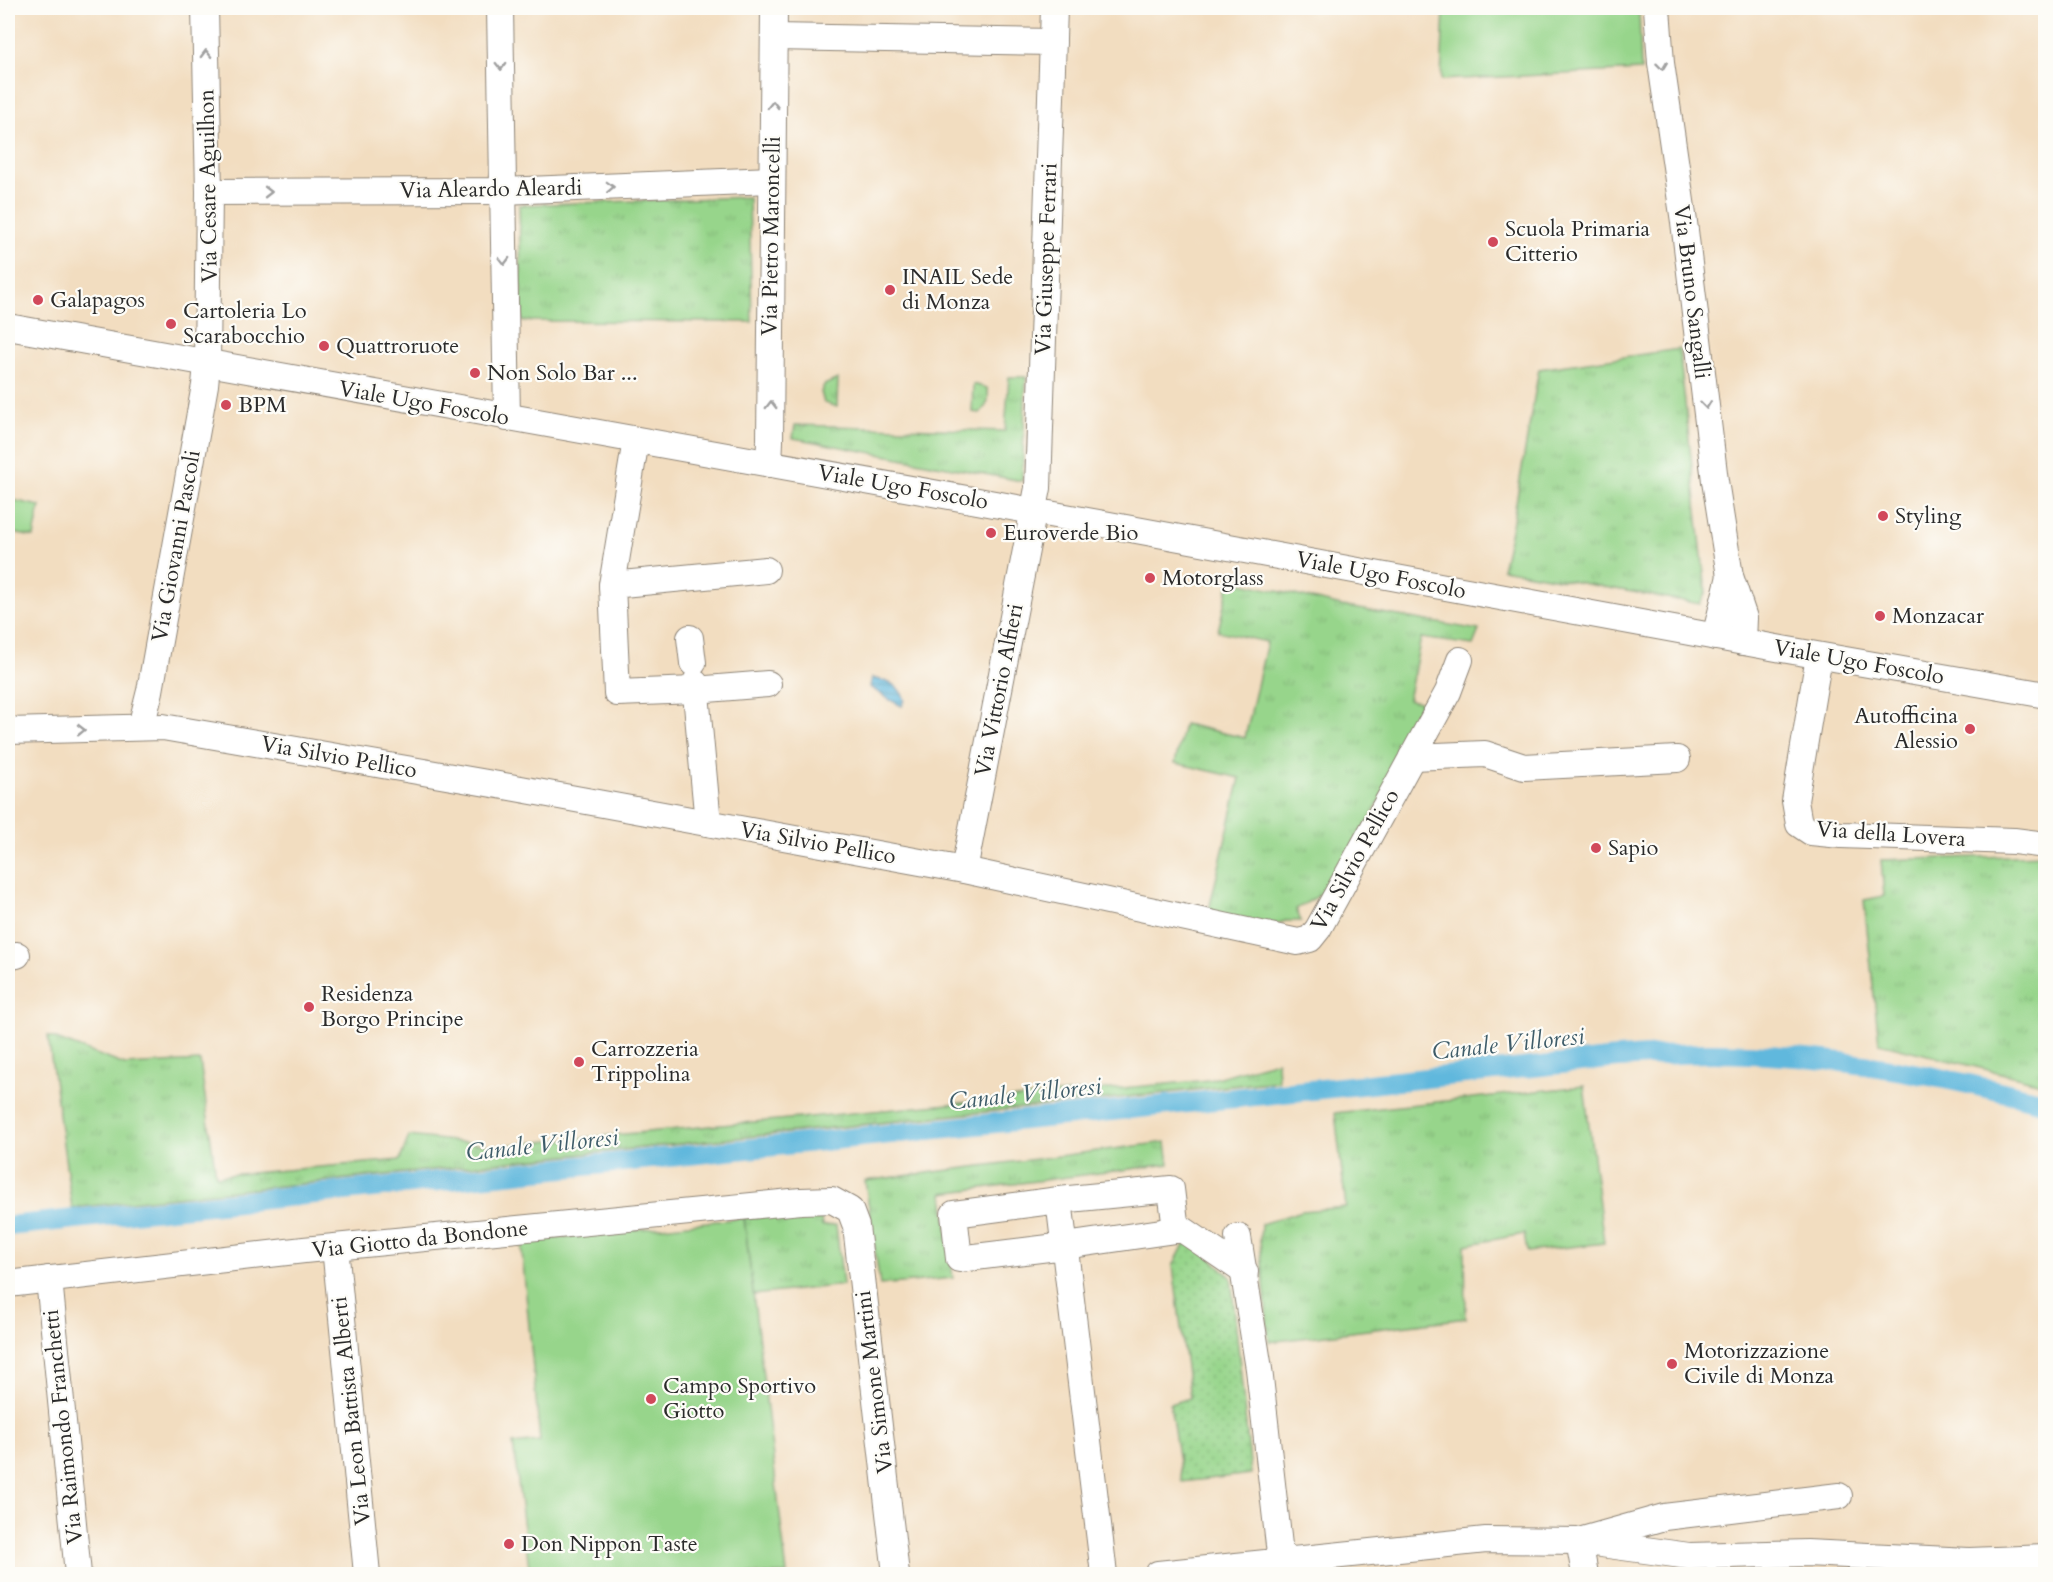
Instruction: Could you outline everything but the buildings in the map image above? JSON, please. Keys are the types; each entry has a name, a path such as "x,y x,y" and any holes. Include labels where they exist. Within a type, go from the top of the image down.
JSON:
{"street":[{"name":"Via Cesare Aguilhon","path":"205,8 209,192 207,364"},
{"path":"500,8 507,418"},
{"name":"Via Pietro Maroncelli","path":"769,464 774,8"},
{"name":"Via Giuseppe Ferrari","path":"1033,511 1038,488 1054,8"},
{"name":"Via Bruno Sangalli","path":"1657,8 1661,63 1684,222 1715,481 1730,576 1744,618 1743,642"},
{"path":"774,37 1053,42"},
{"name":"Via Aleardo Aleardi","path":"209,192 503,191 772,180"},
{"name":"Viale Ugo Foscolo","path":"8,327 1033,511 1819,656 2046,695"},
{"name":"Via Giovanni Pascoli","path":"141,727 150,691 207,364"},
{"path":"636,440 612,585 617,693 694,679 768,684"},
{"name":"Via Vittorio Alfieri","path":"964,870 1033,511"},
{"path":"612,585 766,570"},
{"name":"Via Bruno Sangalli","path":"1715,637 1730,576"},
{"path":"690,638 708,823"},
{"name":"Via della Lovera","path":"1819,656 1795,801 1799,824 1811,832 1841,835 2014,841 2046,845"},
{"name":"Via Silvio Pellico","path":"8,731 163,727 964,870 1298,942 1310,939 1318,929 1448,692 1460,660"},
{"path":"1412,757 1485,754 1524,767 1677,759"},
{"path":"1176,1230 1171,1189 1059,1200 954,1214 959,1259 1065,1246 1176,1230 1182,1229 1245,1272"},
{"name":"Via Giotto da Bondone","path":"8,1284 335,1247 801,1201 832,1200"},
{"name":"Via Simone Martini","path":"832,1200 850,1210 856,1226 896,1575"},
{"path":"1059,1200 1087,1418 1104,1575"},
{"path":"1238,1237 1259,1369 1281,1563"},
{"name":"Via Leon Battista Alberti","path":"335,1247 367,1575"},
{"name":"Via Raimondo Franchetti","path":"49,1279 78,1575"},
{"path":"1579,1541 1664,1517 1839,1496"},
{"path":"1158,1575 1219,1572 1486,1540 1579,1541 1689,1556 1808,1553 1969,1561 2046,1558"},
{"path":"1579,1541 1585,1575"}],"green space":[{"path":"1444,8 1639,8 1641,70 1441,80"},
{"path":"749,197 752,322 522,321 519,205"},
{"path":"1679,349 1706,592 1700,604 1502,569 1512,526 1539,369"},
{"path":"1009,377 1026,377 1022,481 793,438 795,425 1005,431"},
{"path":"838,379 837,407 824,403 821,392 824,385"},
{"path":"973,384 987,388 988,402 980,413 972,412"},
{"path":"8,499 40,506 34,537 8,532"},
{"path":"1230,580 1342,606 1479,630 1473,645 1421,638 1408,700 1421,702 1392,776 1335,886 1296,909 1301,921 1286,921 1266,927 1208,914 1240,778 1175,763 1184,724 1245,738 1267,642 1218,631"},
{"path":"2045,855 2045,1084 1879,1043 1864,900 1884,896 1881,860"},
{"path":"48,1036 125,1065 200,1061 216,1176 400,1160 409,1136 496,1146 1209,1080 1277,1061 1278,1081 72,1208"},
{"path":"1584,1086 1604,1243 1527,1252 1524,1234 1465,1245 1466,1318 1269,1342 1260,1240 1261,1224 1302,1211 1346,1207 1335,1113"},
{"path":"1166,1142 1169,1164 943,1193 953,1278 880,1285 865,1181"},
{"path":"820,1211 822,1226 836,1225 843,1285 753,1295 744,1218"},
{"name":"Campo Sportivo Giotto","path":"744,1218 787,1574 530,1574 513,1444 540,1441 521,1242"},
{"path":"1188,1237 1231,1277 1251,1474 1182,1482 1170,1404 1190,1398 1173,1266"}],"water":[{"path":"872,678 888,682 896,687 905,700 902,706 870,687"}],"waterway":[{"name":"Canale Villoresi","path":"8,1226 1618,1058 1665,1055 1755,1054 1839,1062 1964,1083 2046,1103"}],"place":[{"name":"Scuola Primaria Citterio","path":"1493,242"},
{"name":"INAIL Sede di Monza","path":"890,290"},
{"name":"Galapagos","path":"38,300"},
{"name":"Cartoleria Lo Scarabocchio","path":"171,324"},
{"name":"Quattroruote","path":"324,346"},
{"name":"Non Solo Bar ...","path":"475,373"},
{"name":"BPM","path":"226,405"},
{"name":"Styling","path":"1883,516"},
{"name":"Euroverde Bio","path":"991,533"},
{"name":"Motorglass","path":"1150,578"},
{"name":"Monzacar","path":"1880,616"},
{"name":"Autofficina Alessio","path":"1970,729"},
{"name":"Sapio","path":"1596,848"},
{"name":"Residenza Borgo Principe","path":"309,1007"},
{"name":"Carrozzeria Trippolina","path":"579,1062"},
{"name":"Motorizzazione Civile di Monza","path":"1672,1364"},
{"name":"Campo Sportivo Giotto","path":"651,1399"},
{"name":"Don Nippon Taste","path":"509,1544"}]}
